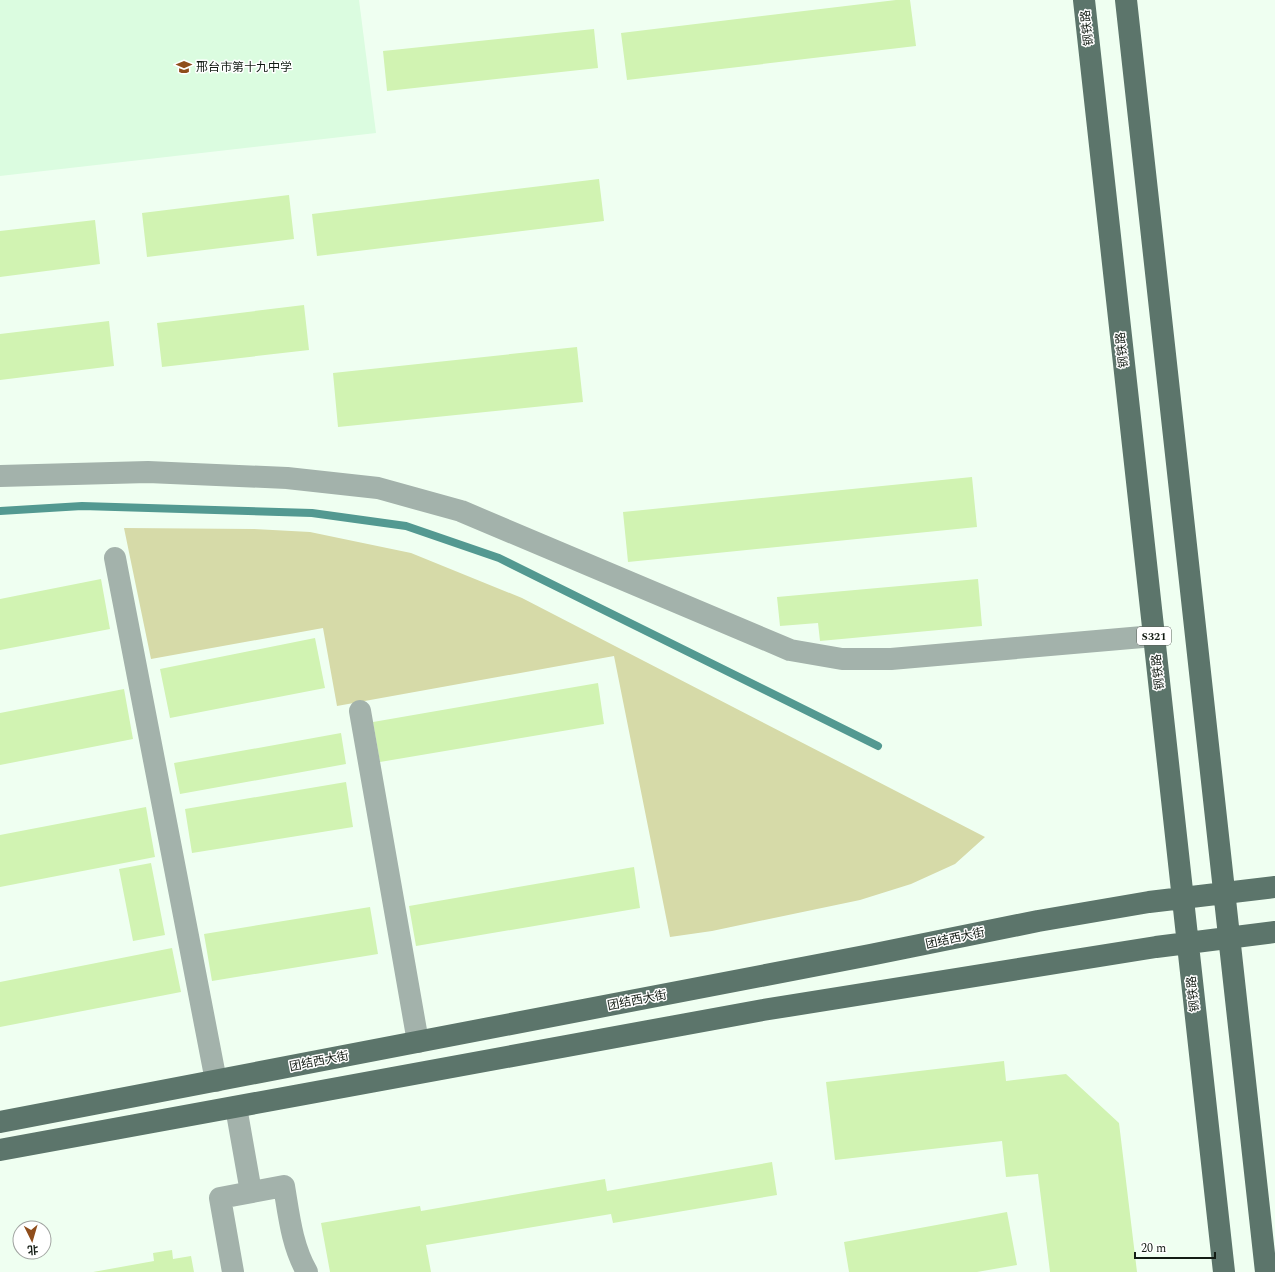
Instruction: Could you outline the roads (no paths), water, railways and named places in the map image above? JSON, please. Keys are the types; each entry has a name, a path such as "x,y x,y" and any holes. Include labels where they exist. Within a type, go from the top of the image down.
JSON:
{"main road":[{"name":"钢铁路","path":"1084,0 1224,1272"},
{"path":"1126,0 1266,1272"},
{"name":"团结西大街","path":"0,1122 870,956 1038,921 1223,892 1275,887"},
{"path":"0,1150 763,1010 1187,943 1275,932"}],"street":[{"path":"0,476 148,472 287,478 378,488 461,511 790,650 842,659 892,659 1154,636"},
{"path":"115,558 216,1081"},
{"path":"360,711 418,1042"},
{"path":"236,1107 251,1192"},
{"path":"233,1272 220,1198 284,1186 299,1259 307,1272"}],"waterway":[{"path":"0,511 82,506 312,513 406,526 499,558 878,746"}],"place":[{"name":"邢台市第十九中学","path":"184,67"}]}
